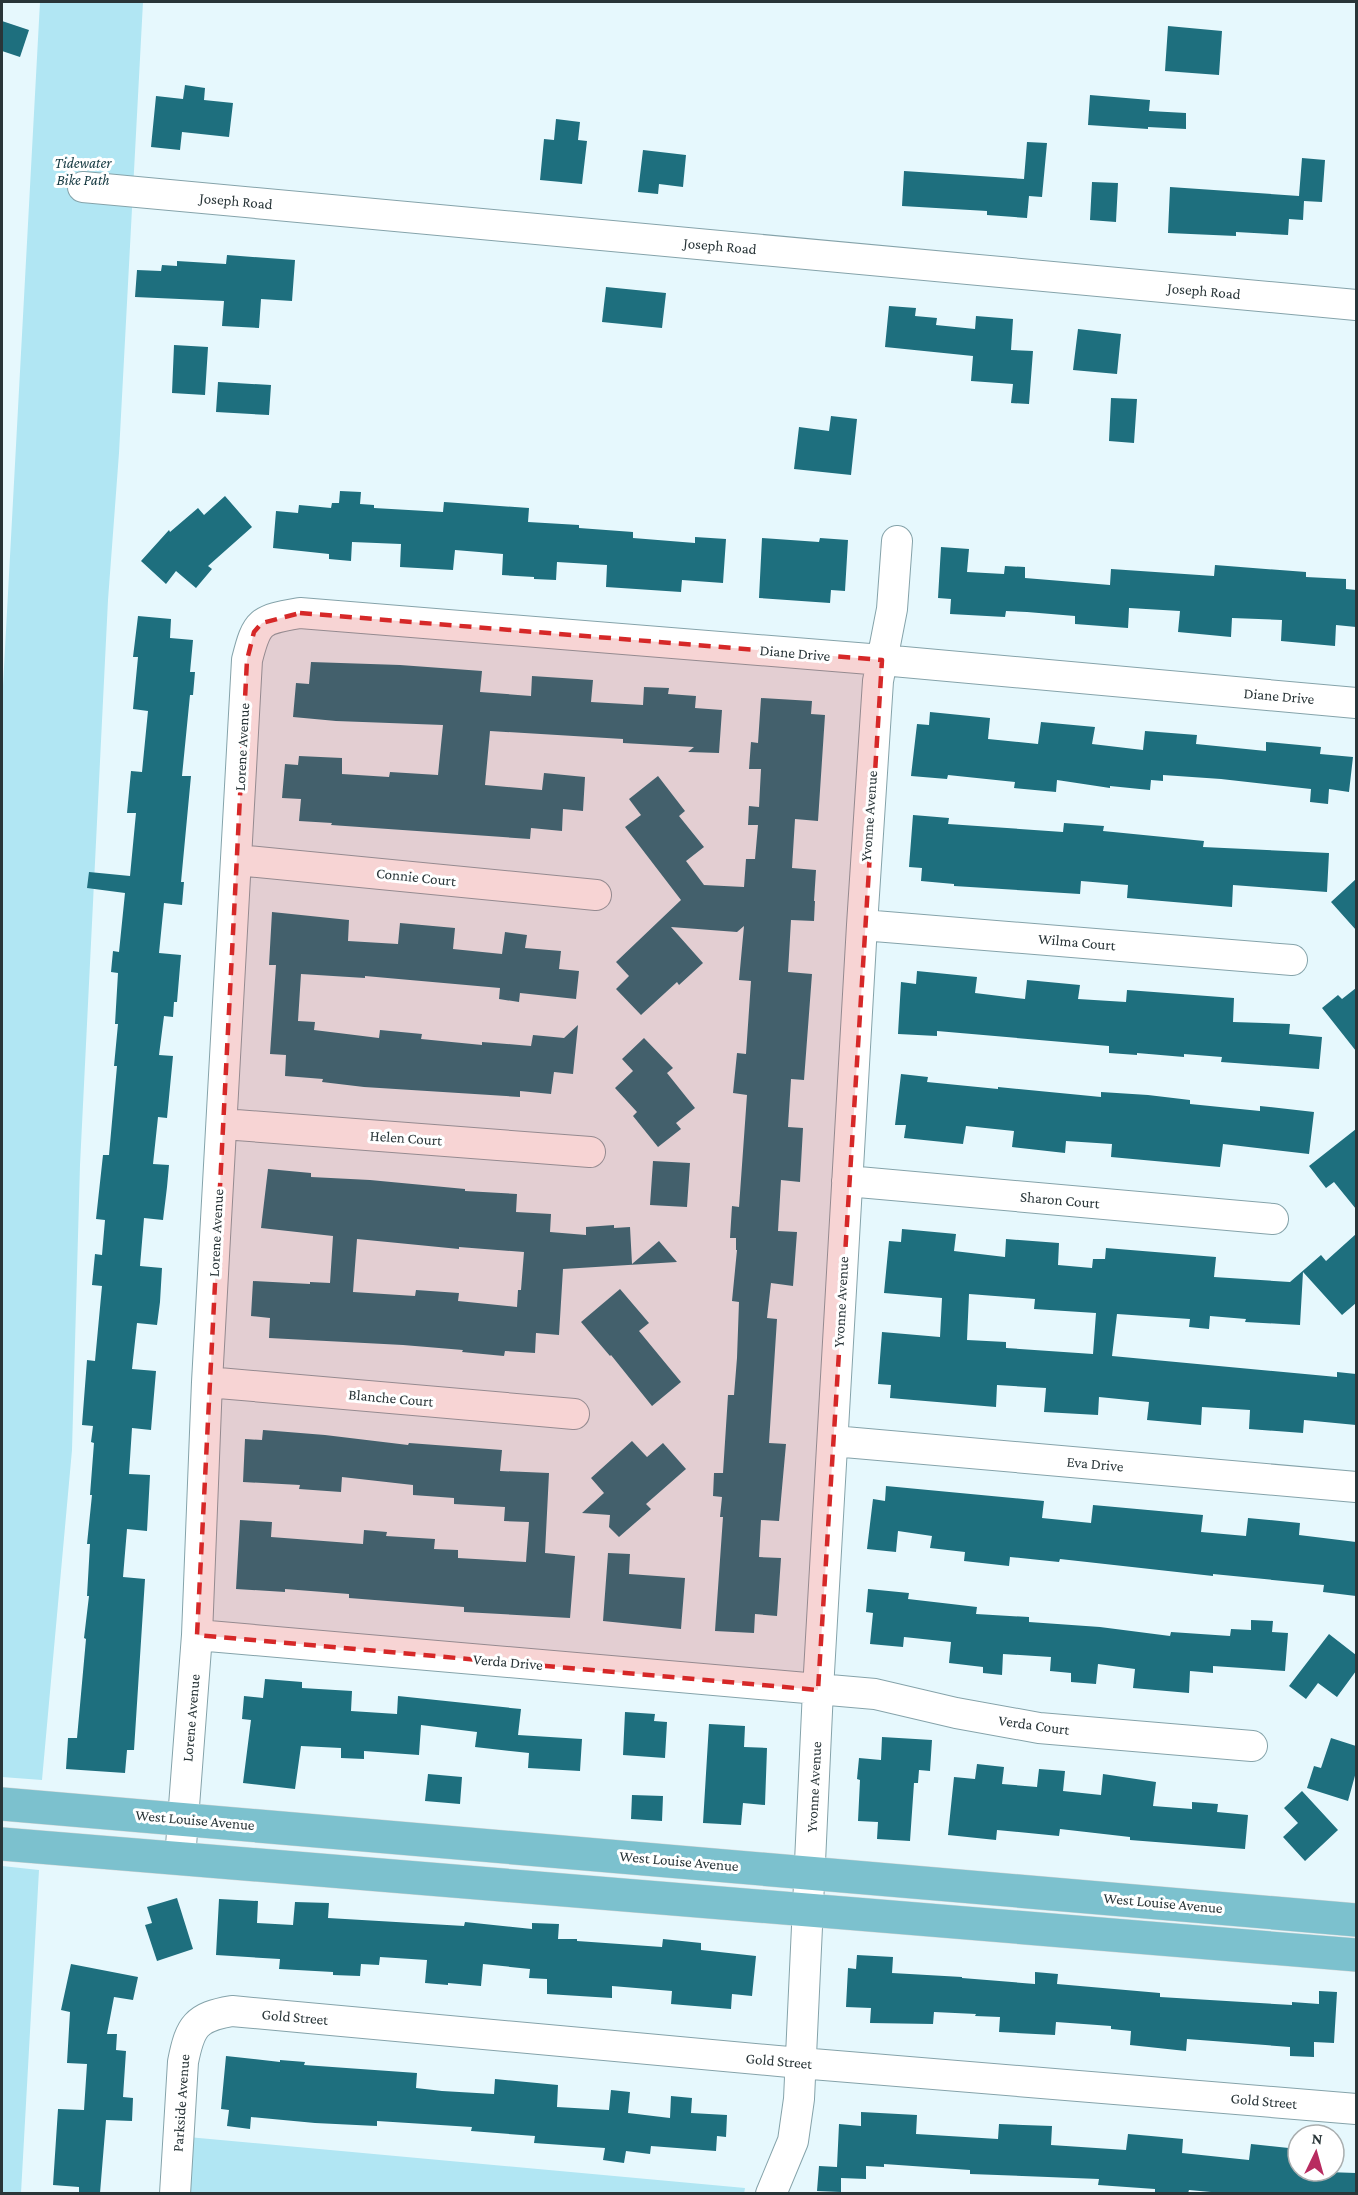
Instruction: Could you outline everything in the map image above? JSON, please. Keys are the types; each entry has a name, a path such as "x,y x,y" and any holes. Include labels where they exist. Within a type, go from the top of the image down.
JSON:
{"main road":[{"name":"West Louise Avenue","path":"2,1804 1356,1920"},
{"path":"2,1844 1356,1955"}],"street":[{"name":"Joseph Road","path":"83,187 1356,305"},
{"name":"Yvonne Avenue","path":"771,2193 793,2141 799,2098 818,1690 862,925 878,681 892,609 897,541"},
{"name":"Diane Drive","path":"250,646 254,632 262,623 271,618 300,613 882,660 1356,703"},
{"name":"Lorene Avenue","path":"180,1858 197,1635 207,1382 247,660 250,646"},
{"name":"Connie Court","path":"237,860 596,895"},
{"name":"Wilma Court","path":"862,925 1292,960"},
{"name":"Helen Court","path":"223,1124 590,1152"},
{"name":"Sharon Court","path":"847,1181 1273,1219"},
{"name":"Blanche Court","path":"207,1382 574,1414"},
{"name":"Eva Drive","path":"833,1441 1356,1487"},
{"name":"Verda Drive","path":"197,1635 818,1690"},
{"name":"Verda Court","path":"818,1690 875,1694 956,1713 1039,1728 1252,1746"},
{"name":"Gold Street","path":"204,2018 232,2011 800,2063 1356,2109"},
{"name":"Parkside Avenue","path":"175,2193 186,2043 194,2028 204,2018"}],"highlighted area":[{"path":"300,613 882,660 818,1690 197,1635 247,660 254,632 262,623"}],"green space":[{"name":"Tidewater Bike Path","path":"40,2 143,2 119,453 108,600 80,1165 72,1450 42,1780 2,1777 2,704"},
{"path":"2,1866 39,1870 21,2193 2,2193"},
{"path":"188,2137 745,2188 744,2194 185,2194"}],"building":[{"path":"2,21 29,30 20,57 2,51"},
{"path":"1168,26 1222,31 1219,75 1165,71"},
{"path":"185,85 205,88 204,100 233,103 229,137 182,132 180,150 151,147 156,96 183,99"},
{"path":"1090,95 1150,100 1149,111 1186,113 1186,129 1088,125"},
{"path":"556,119 580,122 578,140 587,141 582,184 540,180 544,139 554,140"},
{"path":"1027,142 1047,143 1042,197 1029,196 1027,218 987,215 987,211 902,206 904,171 1024,179"},
{"path":"643,150 686,155 683,187 659,184 658,194 638,192"},
{"path":"1302,158 1325,160 1322,202 1304,201 1303,220 1289,219 1288,235 1236,232 1236,236 1168,233 1170,187 1299,196"},
{"path":"1092,182 1118,183 1116,222 1090,220"},
{"path":"227,255 295,260 292,301 261,299 259,328 222,326 224,301 135,297 137,270 161,271 162,265 177,266 177,261 226,264"},
{"path":"606,287 666,293 662,328 602,322"},
{"path":"889,306 916,308 915,316 937,318 936,325 975,329 976,316 1013,319 1011,350 1033,351 1029,404 1011,403 1013,384 971,381 973,356 885,347"},
{"path":"1078,329 1121,334 1117,374 1073,370"},
{"path":"174,345 208,347 205,395 172,393"},
{"path":"218,382 271,385 269,415 216,412"},
{"path":"1111,398 1137,399 1134,443 1109,441"},
{"path":"831,416 857,419 851,475 794,469 799,427 829,431"},
{"path":"340,491 361,492 360,504 374,505 374,508 443,512 444,502 529,508 528,522 579,525 579,528 633,532 633,538 695,543 695,537 726,539 723,583 682,580 681,592 606,587 607,565 557,562 556,580 534,579 534,577 502,575 503,554 455,550 453,570 400,567 401,544 352,542 351,561 329,559 329,554 273,548 276,511 298,513 299,505 331,508 332,503 339,503"},
{"path":"225,496 252,527 208,566 212,569 196,588 176,571 166,584 141,561 169,530 170,532 198,508 204,515"},
{"path":"762,538 819,542 820,538 848,540 845,591 831,590 830,603 759,598"},
{"path":"941,547 969,549 967,572 1004,574 1005,566 1025,567 1025,578 1110,585 1111,569 1214,576 1215,565 1306,572 1306,577 1346,579 1346,589 1356,590 1356,627 1336,625 1335,646 1281,641 1282,620 1232,618 1231,637 1178,632 1180,611 1129,608 1128,628 1075,624 1075,616 1027,612 1006,611 1005,617 950,614 951,599 938,598"},
{"path":"138,616 171,619 170,638 193,640 190,672 195,672 193,695 190,695 182,776 191,776 181,882 184,882 182,905 164,903 159,953 181,955 177,1002 174,1002 173,1017 164,1016 159,1055 173,1056 167,1118 158,1117 153,1164 169,1165 167,1187 163,1220 144,1218 140,1266 162,1268 160,1302 157,1325 137,1323 132,1369 156,1371 151,1430 132,1428 129,1474 150,1475 147,1531 127,1529 123,1577 145,1579 134,1750 127,1750 125,1773 66,1769 68,1738 77,1738 89,1596 87,1596 90,1544 87,1544 94,1443 91,1442 93,1426 82,1425 87,1360 95,1361 102,1286 92,1285 95,1254 102,1255 105,1220 96,1219 103,1155 109,1155 117,1066 114,1066 118,1024 115,1024 118,973 111,972 113,951 119,952 125,893 87,888 89,872 130,876 136,813 127,813 131,771 142,772 148,711 133,709 138,657 133,657"},
{"path":"311,662 482,671 480,692 531,696 532,676 593,680 591,702 643,705 644,687 669,688 668,694 696,696 695,708 722,710 719,753 688,752 694,747 623,743 623,739 490,731 485,785 542,790 544,773 585,777 583,811 563,809 562,831 531,828 530,839 299,821 301,799 282,798 285,764 298,765 299,756 342,758 342,774 389,777 390,772 438,775 443,725 293,717 296,683 309,684"},
{"path":"761,698 812,701 811,714 825,715 818,821 795,819 792,868 816,870 815,901 814,921 791,920 788,972 812,974 804,1080 791,1079 788,1127 803,1128 800,1182 781,1180 778,1231 797,1232 793,1286 771,1283 767,1318 777,1319 769,1443 786,1444 779,1521 761,1520 759,1557 781,1558 777,1616 755,1614 754,1633 715,1631 723,1517 720,1517 722,1497 713,1496 714,1473 723,1473 728,1395 734,1395 737,1358 739,1302 732,1301 737,1250 736,1238 730,1238 732,1206 739,1207 747,1095 733,1093 737,1053 746,1054 751,981 739,980 744,926 737,932 671,927 703,963 679,985 677,982 641,1015 616,989 629,976 616,962 681,900 625,827 641,815 629,799 658,776 685,811 679,816 704,847 686,861 704,885 744,887 746,859 755,859 758,825 748,825 749,806 759,807 761,769 749,769 751,742 758,743"},
{"path":"930,712 990,718 988,739 1038,744 1041,722 1095,727 1092,744 1143,750 1145,731 1197,735 1196,744 1266,751 1266,742 1321,747 1320,754 1353,757 1349,792 1329,789 1328,804 1310,802 1311,789 1163,775 1163,781 1151,780 1150,790 1110,786 1110,788 1057,780 1056,792 1014,788 1015,782 948,775 947,779 911,776 917,724 929,725"},
{"path":"913,815 949,818 948,824 1063,832 1064,823 1104,826 1103,831 1204,841 1203,847 1329,853 1327,892 1233,885 1232,907 1127,898 1128,885 1081,881 1080,894 954,886 954,884 921,881 922,868 909,867"},
{"path":"1356,879 1356,930 1331,902"},
{"path":"272,912 349,920 348,941 398,944 400,923 455,928 453,949 502,954 505,932 527,935 525,948 561,951 559,969 579,971 576,999 520,993 519,1002 499,999 500,988 365,976 365,978 301,974 298,1021 315,1022 314,1030 379,1038 380,1030 422,1034 421,1039 482,1045 482,1042 531,1046 533,1035 564,1038 578,1025 573,1074 554,1072 551,1094 520,1091 520,1097 364,1087 322,1082 323,1079 285,1076 286,1055 270,1054 276,965 269,965"},
{"path":"917,971 977,977 975,993 1025,999 1027,980 1080,985 1078,999 1126,1002 1127,990 1234,998 1233,1022 1290,1024 1289,1034 1322,1037 1319,1069 1221,1062 1222,1057 1184,1054 1184,1057 1109,1053 1109,1046 937,1031 937,1036 898,1034 901,982 916,984"},
{"path":"1356,988 1356,1051 1322,1008 1338,995 1342,999"},
{"path":"644,1038 673,1068 667,1073 695,1108 676,1123 681,1129 658,1147 633,1116 637,1112 615,1088 633,1071 622,1059"},
{"path":"901,1074 928,1077 927,1082 998,1089 998,1087 1101,1097 1101,1092 1148,1095 1190,1100 1190,1104 1260,1111 1260,1106 1314,1112 1309,1154 1223,1144 1220,1167 1111,1157 1112,1144 1066,1141 1065,1153 1012,1147 1014,1131 966,1126 963,1144 904,1138 906,1125 895,1125"},
{"path":"1356,1129 1356,1209 1334,1182 1326,1188 1309,1166"},
{"path":"653,1161 690,1163 687,1207 650,1205"},
{"path":"268,1169 311,1173 311,1177 370,1180 465,1189 465,1191 517,1194 516,1212 551,1214 550,1232 586,1235 586,1227 614,1225 614,1228 630,1227 632,1264 659,1241 677,1262 563,1269 559,1335 536,1333 535,1353 505,1351 504,1356 403,1345 269,1338 270,1318 251,1316 253,1281 330,1283 333,1236 261,1228","holes":["357,1239 459,1249 459,1247 524,1252 521,1290 518,1290 517,1307 458,1301 459,1293 416,1290 415,1296 353,1292"]},
{"path":"902,1229 956,1234 954,1251 1005,1257 1006,1239 1059,1243 1058,1265 1092,1268 1093,1259 1105,1259 1106,1248 1216,1257 1214,1277 1290,1282 1321,1255 1326,1261 1356,1234 1356,1303 1342,1315 1303,1272 1300,1325 1245,1322 1246,1319 1210,1316 1209,1329 1189,1327 1190,1319 1117,1314 1112,1356 1337,1377 1337,1372 1356,1374 1356,1425 1304,1420 1303,1433 1249,1429 1250,1410 1202,1407 1201,1425 1147,1420 1149,1402 1099,1397 1098,1415 1044,1412 1046,1388 997,1385 996,1407 890,1398 891,1385 878,1384 882,1332 940,1337 942,1298 884,1293 889,1241 901,1242","holes":["969,1294 1035,1299 1034,1309 1096,1313 1093,1354 1006,1348 1006,1342 967,1340"]},
{"path":"620,1289 649,1323 639,1331 681,1382 652,1406 581,1322"},
{"path":"263,1430 408,1445 409,1443 502,1450 500,1471 549,1473 545,1553 575,1556 570,1618 464,1612 464,1607 349,1598 349,1594 285,1589 285,1592 236,1589 240,1520 272,1522 271,1537 363,1544 364,1530 387,1532 386,1536 435,1539 434,1549 458,1550 458,1558 526,1562 529,1522 504,1521 505,1507 454,1504 454,1498 413,1495 413,1485 342,1477 341,1492 299,1489 300,1485 243,1482 245,1439 262,1440"},
{"path":"632,1441 647,1457 663,1443 686,1469 646,1504 651,1509 619,1537 609,1527 610,1515 582,1513 604,1493 591,1478"},
{"path":"886,1486 1044,1501 1042,1518 1091,1523 1093,1505 1203,1515 1201,1532 1246,1536 1248,1518 1300,1523 1299,1535 1356,1542 1356,1596 1323,1592 1324,1585 1213,1574 1213,1576 1060,1559 1059,1562 1010,1557 1009,1566 964,1561 965,1552 930,1548 932,1536 898,1531 896,1552 867,1549 873,1499 885,1501"},
{"path":"608,1553 630,1554 629,1574 685,1578 681,1629 603,1621"},
{"path":"868,1589 909,1593 908,1599 977,1607 976,1614 1029,1617 1029,1622 1100,1627 1170,1636 1171,1632 1230,1636 1231,1629 1251,1630 1251,1620 1273,1621 1272,1632 1288,1633 1285,1671 1213,1666 1213,1673 1190,1671 1189,1693 1133,1688 1135,1669 1098,1664 1096,1684 1071,1682 1071,1673 1050,1671 1051,1657 1003,1654 1002,1675 983,1673 983,1667 949,1663 951,1642 904,1637 903,1647 870,1644 873,1613 866,1612"},
{"path":"1329,1634 1356,1655 1356,1671 1337,1697 1318,1683 1306,1699 1289,1686"},
{"path":"265,1679 302,1682 302,1688 352,1691 351,1711 397,1714 398,1696 521,1709 518,1735 582,1739 580,1771 528,1768 529,1753 475,1747 477,1732 421,1725 419,1755 364,1751 364,1759 341,1758 341,1748 301,1746 295,1789 243,1783 251,1720 242,1719 244,1696 263,1698"},
{"path":"625,1712 655,1714 654,1721 667,1722 665,1758 623,1755"},
{"path":"709,1724 745,1726 744,1747 767,1748 765,1805 743,1803 741,1825 703,1823"},
{"path":"882,1737 932,1740 930,1771 919,1770 918,1783 914,1783 910,1841 877,1839 878,1822 858,1821 859,1758 881,1760"},
{"path":"1331,1738 1356,1746 1356,1772 1348,1801 1307,1788 1314,1766 1321,1768"},
{"path":"977,1764 1004,1767 1002,1784 1037,1787 1039,1769 1065,1771 1063,1791 1101,1795 1103,1774 1156,1782 1153,1806 1192,1809 1192,1802 1218,1804 1217,1812 1248,1815 1245,1849 1130,1840 1130,1837 1060,1829 1059,1836 997,1830 996,1840 948,1835 954,1777 975,1779"},
{"path":"428,1774 462,1777 460,1804 425,1801"},
{"path":"1302,1791 1338,1830 1305,1861 1283,1837 1298,1823 1284,1808"},
{"path":"632,1795 663,1796 662,1821 631,1819"},
{"path":"177,1898 193,1949 157,1961 145,1925 152,1923 147,1907"},
{"path":"219,1899 258,1901 257,1923 293,1925 295,1902 329,1903 328,1918 464,1926 465,1922 532,1929 532,1923 559,1924 558,1939 662,1947 663,1939 701,1943 701,1950 756,1956 752,1996 732,1994 731,2009 671,2004 672,1991 612,1986 612,1998 547,1994 547,1979 529,1978 530,1969 483,1964 481,1986 425,1983 427,1960 380,1957 379,1965 361,1964 360,1976 279,1969 280,1959 216,1955"},
{"path":"857,1955 893,1957 892,1973 1035,1984 1035,1972 1058,1974 1057,1984 1160,1993 1160,1997 1292,2005 1292,2002 1319,2004 1319,1991 1337,1992 1334,2043 1314,2042 1314,2057 1290,2056 1290,2047 1187,2039 1186,2051 1130,2045 1131,2031 1111,2029 1111,2026 1056,2022 1055,2035 999,2032 1000,2017 975,2016 976,2014 934,2012 933,2024 870,2023 871,2008 846,2007 848,1968 856,1969"},
{"path":"71,1964 138,1977 133,2000 114,1997 107,2034 117,2034 116,2050 126,2051 123,2097 133,2098 132,2121 106,2120 100,2193 79,2193 79,2187 53,2185 58,2109 84,2110 87,2064 67,2063 70,2012 61,2010"},
{"path":"226,2056 280,2062 280,2060 305,2062 304,2065 417,2073 416,2088 442,2091 494,2094 495,2079 558,2085 557,2107 609,2110 611,2090 630,2092 628,2113 670,2118 671,2096 692,2098 691,2113 727,2115 726,2137 717,2136 716,2151 651,2146 650,2154 626,2151 624,2163 603,2160 605,2148 534,2143 535,2136 471,2131 472,2127 377,2121 377,2126 251,2117 250,2129 227,2126 229,2110 221,2109"},
{"path":"861,2112 917,2115 916,2134 998,2139 999,2124 1052,2126 1051,2145 1126,2150 1128,2134 1183,2139 1182,2153 1249,2160 1251,2144 1286,2148 1286,2183 1346,2183 1346,2173 1356,2173 1356,2193 1222,2193 1189,2190 1188,2193 1155,2193 1155,2189 1098,2185 1099,2179 970,2174 970,2170 884,2164 884,2167 866,2166 866,2179 841,2178 841,2192 817,2191 819,2166 837,2167 839,2124 861,2126"}]}
